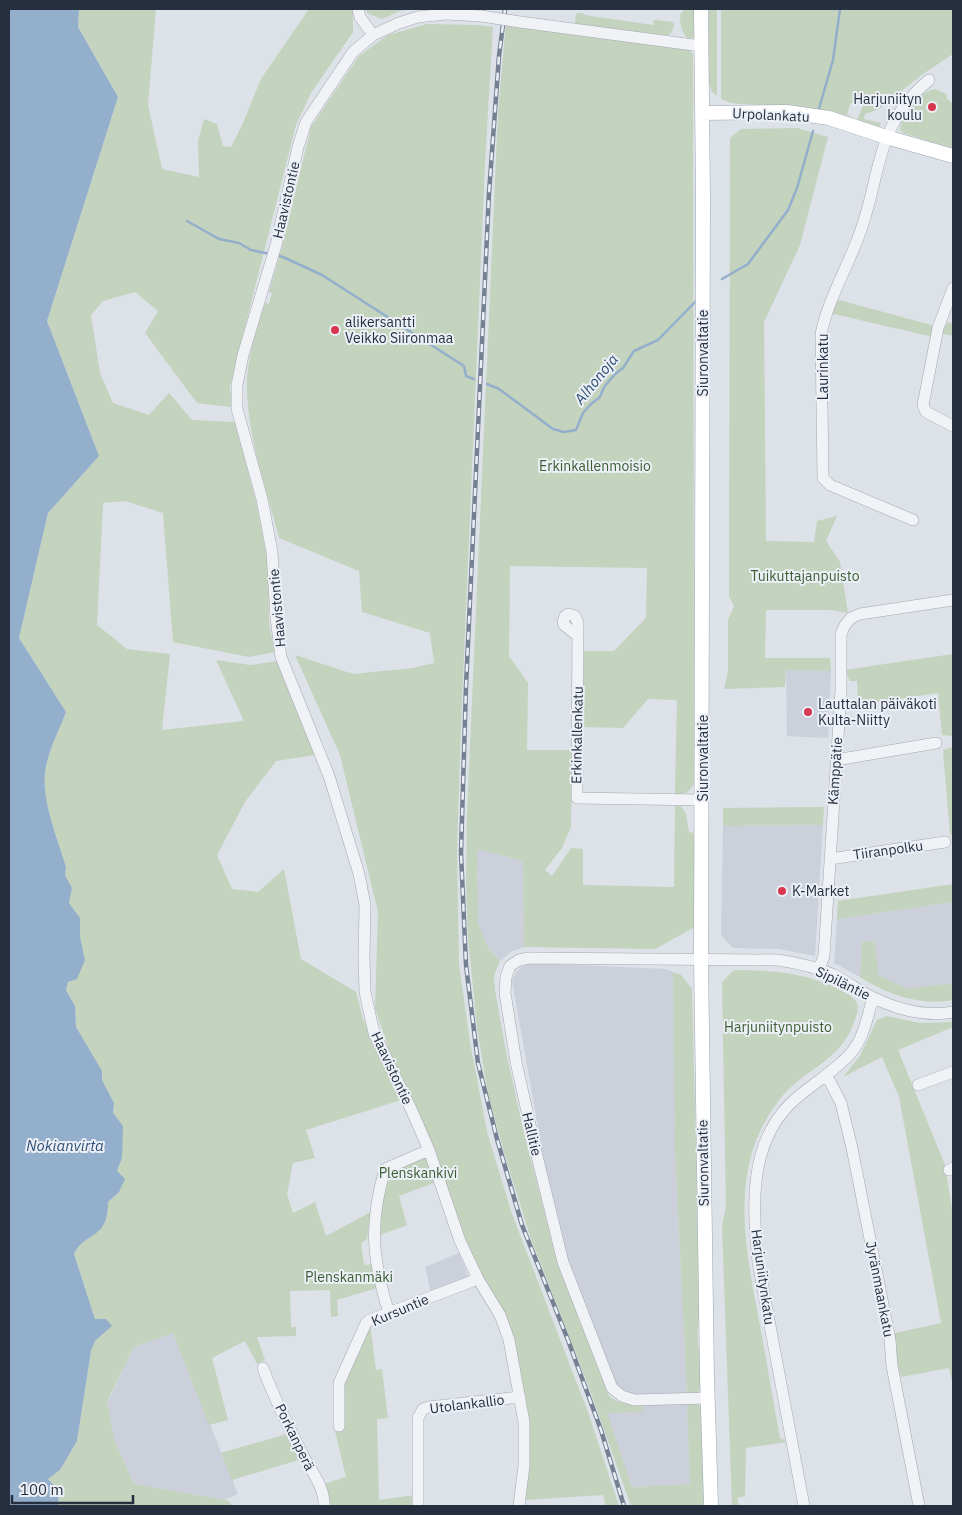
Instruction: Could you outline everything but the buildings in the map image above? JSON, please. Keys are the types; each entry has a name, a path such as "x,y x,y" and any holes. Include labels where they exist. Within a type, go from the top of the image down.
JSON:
{"main road":[{"name":"Siuronvaltatie","path":"701,9 703,800 701,959 707,1398 711,1506"},
{"name":"Urpolankatu","path":"702,113 787,112 829,118 953,156"}],"street":[{"path":"358,9 360,17 374,35"},
{"name":"Haavistontie","path":"518,1506 524,1465 524,1422 506,1328 478,1279 460,1241 429,1150 383,1054 368,1012 364,976 365,905 359,874 329,776 281,657 276,618 272,552 262,499 237,409 237,385 243,355 276,245 298,147 306,122 353,52 374,35 399,23 418,17 446,14 481,16 701,46"},
{"name":"Laurinkatu","path":"913,520 830,485 824,478 821,334 825,317 868,209 886,137 906,103 916,90 929,80"},
{"path":"953,288 938,328 923,405 926,412 953,426"},
{"name":"Kämppätie","path":"819,970 824,956 841,690 841,634 851,618 860,614 953,600"},
{"name":"Erkinkallenkatu","path":"578,636 577,798 703,800"},
{"path":"836,760 936,743"},
{"name":"Tiiranpolku","path":"830,859 945,842"},
{"name":"Hallitie","path":"701,959 530,958 519,960 510,966 506,977 505,992 536,1156 563,1262 612,1388 622,1396 634,1400 707,1398"},
{"name":"Sipiläntie","path":"701,959 778,960 802,964 847,982 873,998 900,1009 942,1014 953,1012"},
{"name":"Harjuniitynkatu","path":"804,1506 758,1262 754,1190 765,1143 774,1124 802,1092 827,1076 852,1053 865,1028 873,998"},
{"path":"918,1085 953,1072"},
{"name":"Jyränmaankatu","path":"827,1076 841,1103 852,1148 890,1340 892,1366 919,1506"},
{"path":"388,1313 379,1283 373,1236 379,1189 385,1169 429,1150"},
{"name":"Kursuntie","path":"339,1426 339,1383 366,1323 478,1279"},
{"name":"Porkanperä","path":"263,1368 304,1457 324,1494 324,1506"},
{"name":"Utolankallio","path":"418,1506 418,1418 423,1410 520,1397"}],"shaded area":[{"name":"Lauttalan päiväkoti Kulta-Niitty","path":"786,670 831,671 828,738 787,736"},
{"path":"823,825 815,956 779,949 733,948 721,935 723,826"},
{"path":"477,848 523,861 524,947 511,952 500,961 488,948 478,923"},
{"path":"953,902 953,983 908,989 877,975 875,941 862,942 860,977 834,963 837,919"},
{"path":"532,963 666,969 673,972 675,1152 687,1395 639,1396 622,1390 614,1383 569,1266 545,1166 512,981 516,972 523,966"},
{"path":"459,1253 468,1276 466,1280 431,1293 425,1267"},
{"path":"173,1333 238,1494 225,1500 134,1484 115,1442 107,1403 134,1347"},
{"path":"687,1403 690,1484 632,1487 606,1413 643,1412 642,1404"}],"green space":[{"name":"Plenskanmäki","path":"79,9 156,9 148,105 162,169 199,177 198,141 204,119 217,124 223,146 231,147 261,79 309,9 353,9 353,32 311,93 296,125 230,386 232,407 197,403 145,333 158,311 135,292 103,301 91,315 100,373 113,403 149,415 169,393 192,420 235,422 256,502 268,563 269,625 275,652 249,657 173,642 163,513 125,501 103,503 97,625 127,649 170,654 162,730 244,721 216,660 250,665 278,661 315,755 276,761 245,802 217,855 232,889 258,892 284,869 301,959 356,992 363,1019 401,1100 306,1130 315,1158 293,1163 287,1194 293,1213 315,1202 326,1236 371,1212 367,1239 361,1243 364,1265 373,1264 377,1288 337,1300 338,1316 331,1317 330,1290 290,1291 291,1327 296,1327 296,1336 257,1337 265,1360 257,1364 245,1341 212,1358 228,1420 209,1425 173,1333 134,1347 107,1402 115,1442 134,1484 225,1500 230,1502 232,1506 58,1506 59,1491 48,1479 60,1470 77,1441 91,1351 95,1341 112,1326 95,1319 74,1254 79,1246 95,1234 104,1223 108,1202 119,1192 117,1171 122,1158 113,1113 114,1103 102,1080 101,1071 76,1027 75,1006 66,990 68,982 85,960 80,936 80,918 69,903 72,888 65,875 66,867 50,815 45,788 45,774 51,749 66,712 19,638 48,513 99,456 47,321 118,97 78,27"},
{"path":"366,9 410,9 382,19 367,13"},
{"path":"683,9 698,9 696,35 694,38 687,38 682,30 680,14 683,12"},
{"path":"709,9 717,9 717,96 712,92 708,79"},
{"path":"721,9 953,9 953,54 923,74 879,109 865,114 864,119 881,123 879,128 857,121 863,105 853,102 850,104 847,115 852,117 852,119 790,106 731,103 721,99"},
{"path":"576,14 653,25 654,20 672,22 674,26 672,32 666,36 578,24 575,22"},
{"name":"Erkinkallenmoisio","path":"506,23 686,48 693,54 694,783 689,791 675,794 677,700 648,699 623,728 582,727 584,651 614,651 646,618 647,568 510,566 509,656 528,683 527,750 572,750 571,827 562,848 545,870 552,876 571,848 583,849 583,885 674,887 675,806 681,806 686,814 689,832 695,833 695,927 655,949 524,947 523,861 477,849 478,923 488,948 500,961 494,976 506,1052 524,1133 558,1265 609,1396 629,1404 642,1404 643,1412 607,1413 632,1487 690,1484 687,1403 699,1405 702,1408 706,1506 631,1506 588,1385 531,1239 488,1094 477,1028 468,937 466,884 467,814 498,113"},
{"path":"427,24 493,27 485,163 461,726 457,850 459,964 470,1042 487,1132 512,1214 589,1415 619,1506 606,1506 603,1495 524,1500 530,1466 529,1424 513,1339 466,1243 391,1056 375,1008 378,912 340,755 295,655 353,674 413,668 434,663 430,633 362,612 359,571 279,538 253,440 250,420 247,381 251,351 265,303 269,304 272,293 269,292 281,251 311,127 359,56 388,35"},
{"name":"Harjuniityn koulu","path":"935,89 946,94 947,99 953,104 953,149 903,133 900,130 903,118 917,99"},
{"name":"Tuikuttajanpuisto","path":"797,128 828,137 800,245 764,322 766,541 814,542 817,521 837,516 826,541 840,562 848,613 831,610 766,610 765,658 830,658 831,671 786,670 785,687 724,689 728,672 728,620 734,606 729,596 730,138 741,129"},
{"path":"839,300 935,326 933,337 830,313"},
{"path":"948,322 953,324 953,336 941,333"},
{"path":"953,654 953,736 942,735 938,693 858,705 857,681 850,681 844,670"},
{"path":"953,747 953,834 950,835 943,750"},
{"path":"824,807 823,825 723,826 723,808"},
{"path":"953,884 953,902 837,919 838,901"},
{"path":"875,941 878,975 908,989 953,983 953,1000 928,1001 905,998 882,989 860,977 862,942"},
{"name":"Harjuniitynpuisto","path":"734,970 788,973 814,979 850,996 856,1002 858,1009 849,1034 842,1045 824,1062 793,1085 775,1105 755,1143 749,1166 745,1188 744,1211 748,1258 780,1438 787,1442 746,1448 745,1496 737,1498 739,1506 732,1506 722,1225 726,1207 722,982"},
{"path":"673,972 681,975 692,989 700,1305 698,1346 702,1382 698,1392 690,1395 687,1395 675,1152"},
{"path":"886,1016 920,1023 953,1022 953,1027 898,1050 945,1165 953,1216 953,1386 949,1368 901,1377 891,1334 941,1323 899,1097 882,1057 843,1077 860,1056 877,1020"},
{"name":"Plenskankivi","path":"423,1157 429,1160 436,1182 399,1196 407,1225 378,1236 381,1207 386,1187 397,1171"},
{"path":"370,1323 376,1370 382,1369 388,1418 377,1419 379,1500 415,1495 415,1506 330,1506 324,1484 346,1477 335,1431 341,1429 342,1385"},
{"path":"290,1433 302,1459 232,1480 221,1453"}],"water":[{"name":"Nokianvirta","path":"9,9 79,9 78,27 118,97 47,321 99,456 48,513 19,638 66,712 47,762 45,788 50,815 66,867 65,875 72,888 69,903 80,918 80,936 85,960 77,979 68,982 66,990 75,1006 76,1027 102,1071 102,1080 114,1103 113,1113 123,1126 122,1158 117,1171 125,1179 119,1192 108,1202 107,1214 100,1229 96,1234 84,1241 74,1254 95,1319 106,1319 112,1326 95,1341 91,1351 77,1441 60,1470 48,1479 59,1491 58,1506 9,1506"}],"waterway":[{"name":"Alhonoja","path":"818,112 833,60 840,9"},
{"name":"Alhonoja","path":"722,279 748,264 788,210 797,188 813,131"},
{"name":"Alhonoja","path":"187,221 219,239 239,243 251,250 270,254"},
{"name":"Alhonoja","path":"277,255 322,275 464,366 466,376 474,379"},
{"name":"Alhonoja","path":"487,384 499,389 553,429 564,432 576,430 583,413 600,397 604,387 623,368 634,351 658,340 696,301"}],"railway":[{"path":"505,9 499,56 489,193 466,686 461,853 466,965 478,1063 497,1139 522,1225 568,1340 601,1430 624,1506"}],"place":[{"name":"Harjuniityn koulu","path":"932,107"},
{"name":"alikersantti Veikko Siironmaa","path":"335,330"},
{"name":"Lauttalan päiväkoti Kulta-Niitty","path":"808,712"},
{"name":"K-Market","path":"782,891"}]}
